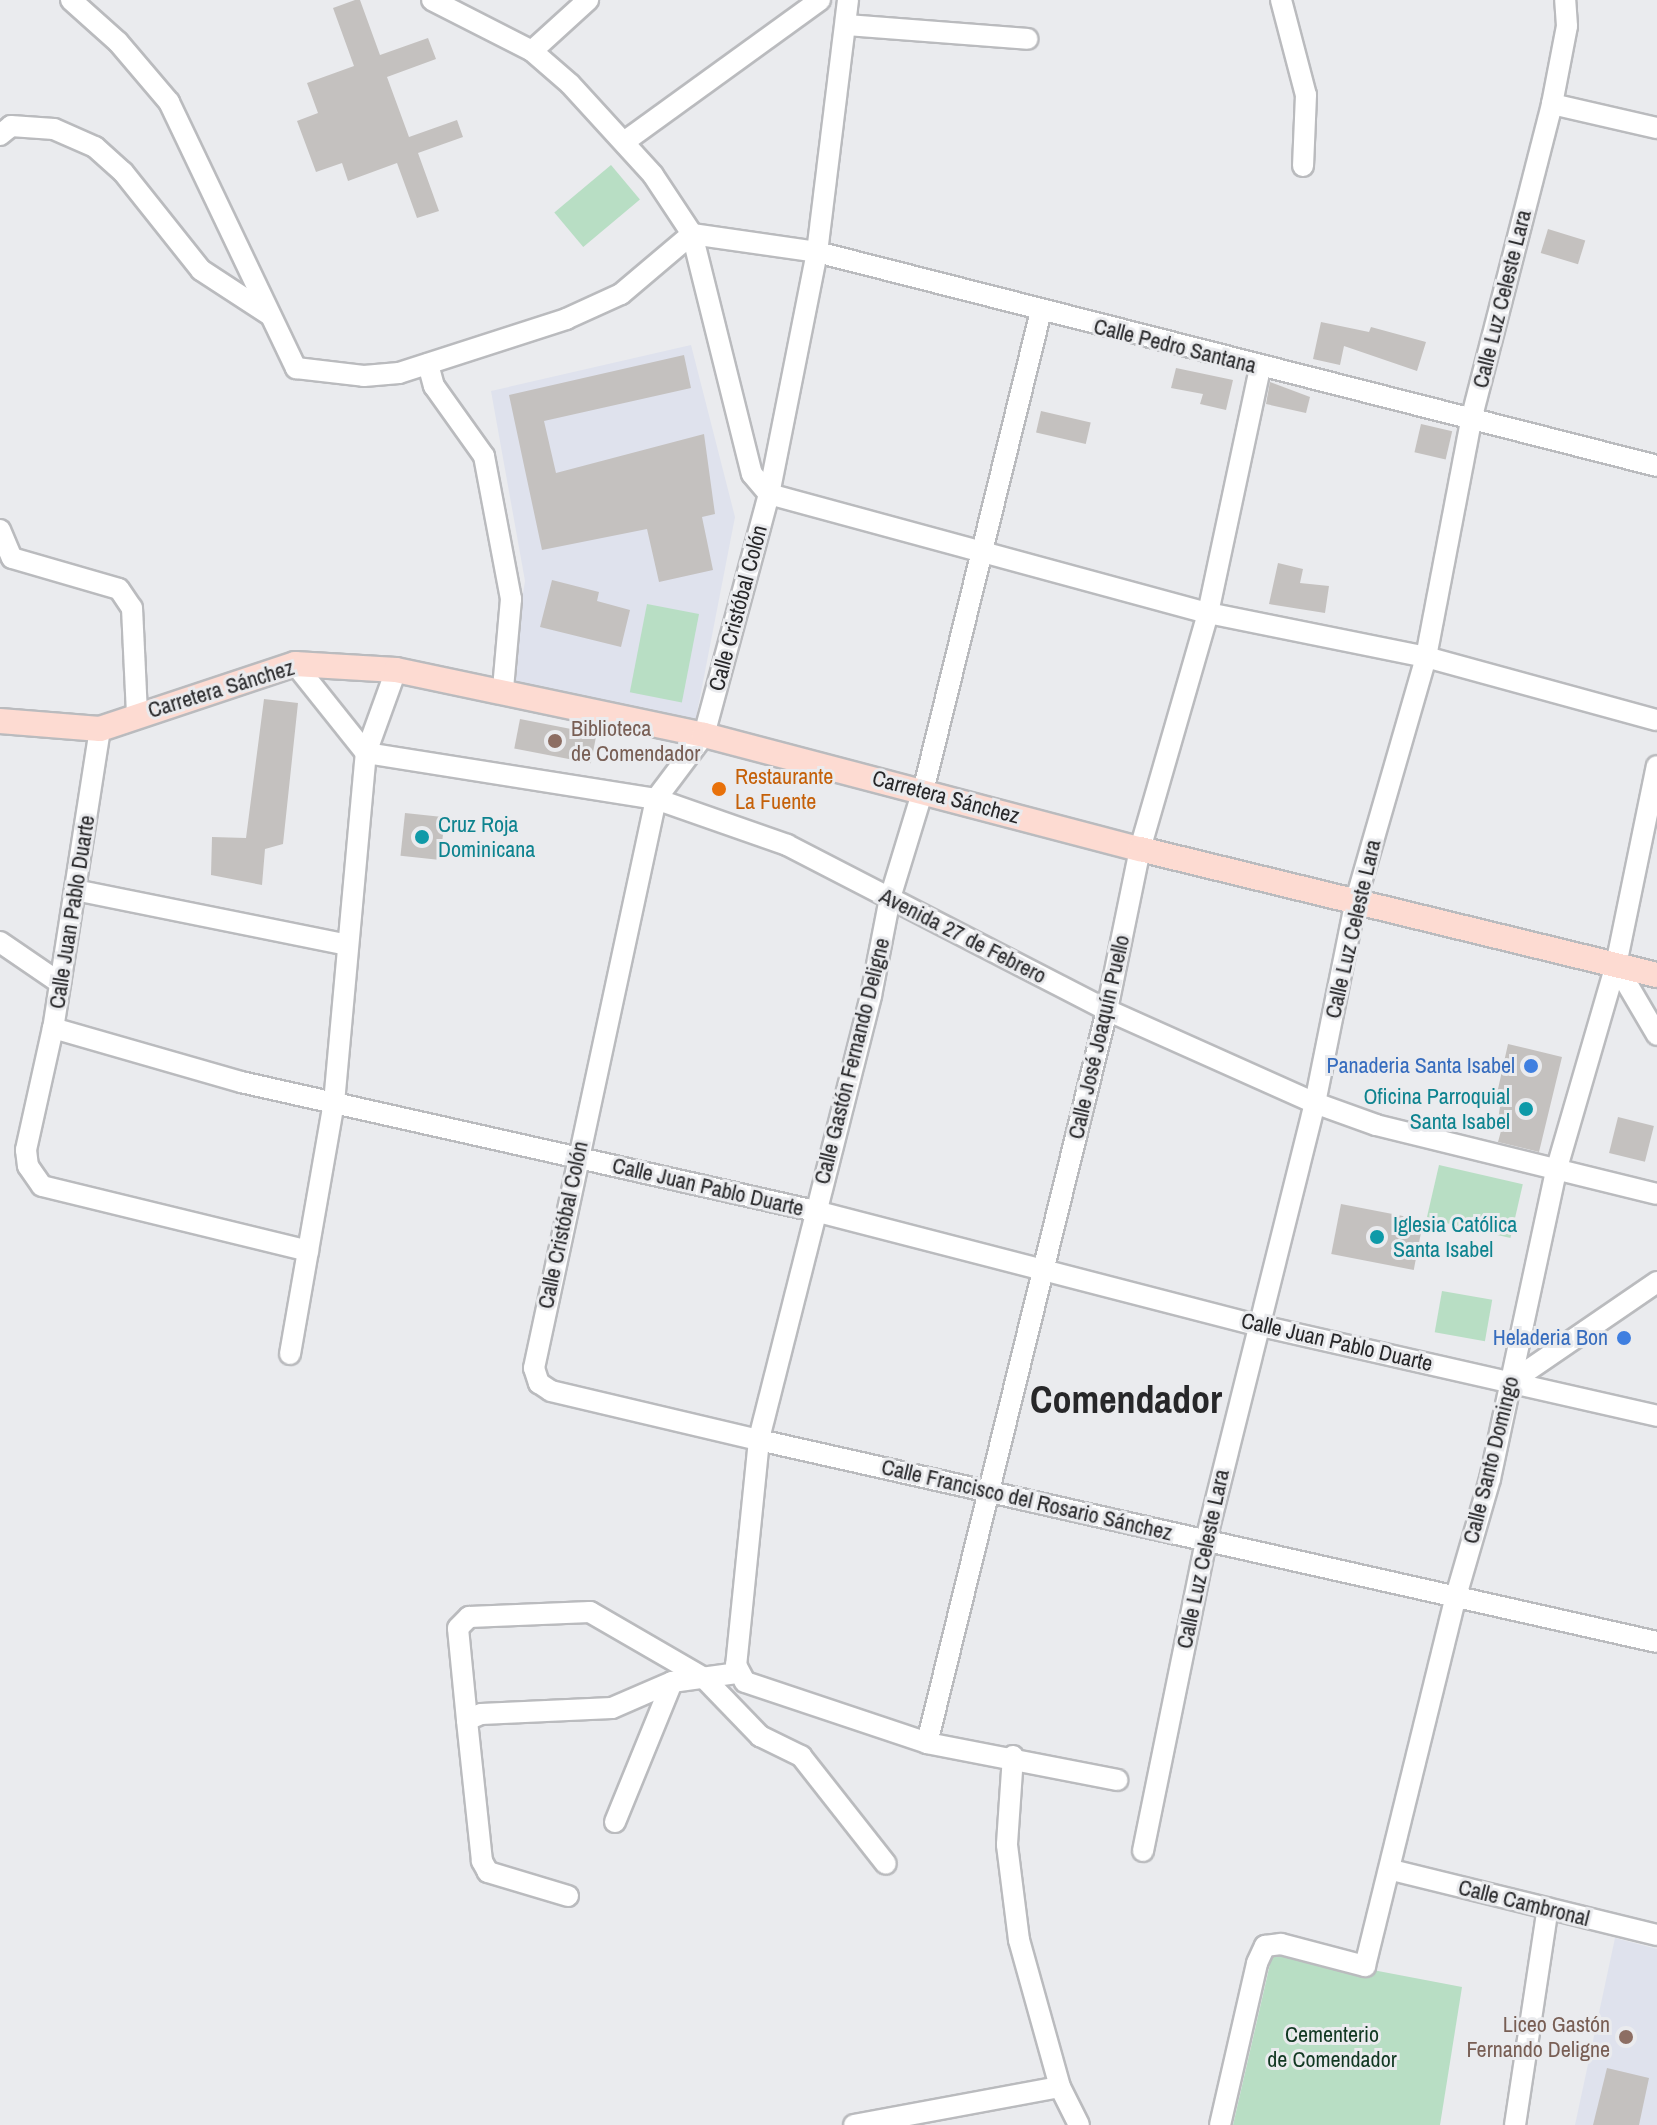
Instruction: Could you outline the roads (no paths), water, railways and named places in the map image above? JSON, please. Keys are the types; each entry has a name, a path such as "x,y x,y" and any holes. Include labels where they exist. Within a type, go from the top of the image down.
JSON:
{"main road":[{"name":"Carretera Sánchez","path":"0,721 100,729 137,714 295,664 396,670 503,689 704,735 1140,849 1657,975"}],"street":[{"path":"71,0 118,42 169,102 296,368 364,376 428,364 593,310 621,294 692,234"},
{"path":"432,0 532,51 624,142 692,234 752,474 769,494 985,548 1208,613 1426,657 1657,720"},
{"path":"532,51 588,0"},
{"path":"624,142 820,0"},
{"name":"Calle Cristóbal Colón","path":"539,1383 534,1368 656,799 704,735 769,494 817,252 848,0"},
{"path":"1281,0 1306,95 1303,166"},
{"name":"Calle Luz Celeste Lara","path":"1143,1851 1206,1540 1257,1325 1315,1103 1356,900 1426,657 1471,420 1552,104 1567,26 1565,0"},
{"path":"847,25 1027,39"},
{"path":"1552,104 1657,128"},
{"path":"0,135 11,126 54,129 95,147 131,181 201,270 270,315"},
{"name":"Calle Pedro Santana","path":"692,234 817,252 1260,368 1657,466"},
{"name":"Calle Gastón Fernando Deligne","path":"738,1673 759,1440 871,996 890,898 923,790 1041,311"},
{"path":"428,364 434,386 484,456 511,599 503,689"},
{"name":"Calle José Joaquín Puello","path":"927,1743 1107,1010 1140,849 1208,613 1260,368"},
{"path":"0,530 12,558 119,589 132,608 137,714"},
{"path":"295,664 366,753"},
{"path":"290,1354 334,1103 366,753 396,670"},
{"name":"Calle Juan Pablo Duarte","path":"100,729 53,1028 334,1103 815,1211 1045,1267 1257,1325 1657,1416"},
{"name":"Avenida 27 de Febrero","path":"366,753 656,799 787,845 1107,1010 1315,1103 1376,1125 1657,1194"},
{"name":"Calle Santo Domingo","path":"1220,2125 1257,1963 1265,1946 1281,1944 1365,1966 1392,1870 1456,1596 1490,1479 1556,1171 1616,965 1657,766"},
{"path":"75,890 348,945"},
{"path":"0,942 60,983"},
{"path":"1616,965 1657,1035"},
{"path":"53,1028 26,1150 28,1166 42,1186 308,1251"},
{"path":"1511,1382 1657,1282"},
{"name":"Calle Francisco del Rosario Sánchez","path":"539,1383 759,1440 1657,1642"},
{"path":"568,1896 488,1872 482,1861 458,1628 469,1617 590,1612 704,1678 760,1736 801,1756 816,1771 886,1864"},
{"path":"467,1720 481,1714 612,1708 672,1682 738,1673 745,1682 927,1743 1013,1756 1117,1780"},
{"path":"615,1822 672,1682"},
{"path":"1013,1756 1007,1845 1019,1940 1060,2087 1079,2125"},
{"name":"Calle Cambronal","path":"1392,1870 1657,1935"},
{"path":"1515,2125 1548,1908"},
{"path":"854,2125 1060,2087"}],"place":[{"name":"Biblioteca de Comendador","path":"555,741"},
{"name":"Restaurante La Fuente","path":"719,789"},
{"name":"Cruz Roja Dominicana","path":"422,837"},
{"name":"Panaderia Santa Isabel","path":"1531,1066"},
{"name":"Oficina Parroquial Santa Isabel","path":"1526,1109"},
{"name":"Iglesia Católica Santa Isabel","path":"1377,1237"},
{"name":"Heladeria Bon","path":"1624,1338"},
{"name":"Liceo Gastón Fernando Deligne","path":"1626,2037"}],"district":[{"name":"Comendador","path":"1126,1400"}],"park label":[{"name":"Cementerio de Comendador","path":"1332,2046"}]}
